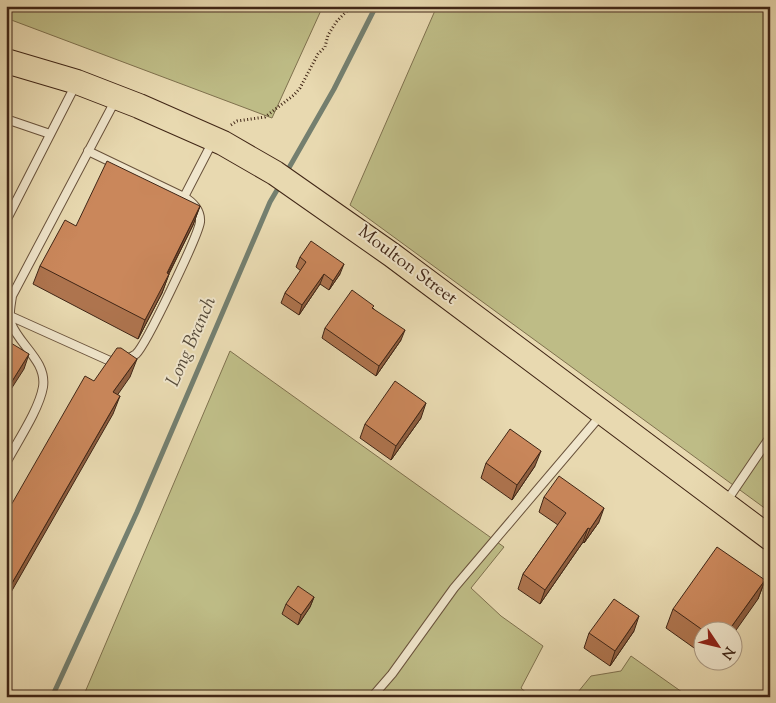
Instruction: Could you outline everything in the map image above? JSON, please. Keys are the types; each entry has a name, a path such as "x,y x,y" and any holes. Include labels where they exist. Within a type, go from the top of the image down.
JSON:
{"main road":[{"name":"Moulton Street","path":"7,62 77,82 116,97 219,142 275,173 326,207 770,538"}],"lane":[{"path":"6,221 77,82"},
{"path":"7,461 34,410 43,386 39,364 23,344 10,321 12,296 116,97"},
{"path":"6,119 50,134"},
{"path":"184,197 219,142"},
{"path":"10,316 110,361 125,359 136,353 162,307 194,240 200,221 193,202 88,151"},
{"path":"372,697 392,674 454,588 603,413"},
{"path":"724,505 770,437"}],"path":[{"path":"219,142 231,125 237,121 266,117 294,95 300,88 318,54 325,47 328,35 337,21 352,6"}],"shaded area":[{"path":"6,6 323,6 272,118 6,18"},
{"path":"437,6 770,6 770,512 350,205"},
{"path":"230,351 504,547 471,588 501,616 543,646 521,688 531,697 83,697"},
{"path":"631,656 689,697 574,697 591,676 621,671"}],"building":[{"path":"107,161 200,206 167,273 169,274 145,320 40,266 65,220 76,226"},
{"path":"311,241 344,264 333,281 324,274 302,305 285,293 306,262 300,257"},
{"path":"352,290 374,306 372,308 405,330 379,366 325,328"},
{"path":"6,340 29,354 6,391"},
{"path":"117,348 121,348 137,359 113,392 120,396 8,590 6,589 6,514 85,376 94,381"},
{"path":"395,381 426,403 396,446 365,424"},
{"path":"510,429 541,451 517,485 486,463"},
{"path":"559,476 604,508 545,590 523,574 566,513 544,497"},
{"path":"717,547 765,580 736,620 694,620 694,624 673,609"},
{"path":"298,586 314,597 301,615 286,604"},
{"path":"614,599 639,616 615,651 589,633"}],"waterway":[{"name":"Long Branch","path":"286,173 334,89 376,6"},
{"name":"Long Branch","path":"52,697 137,512 270,202 280,185"}]}
